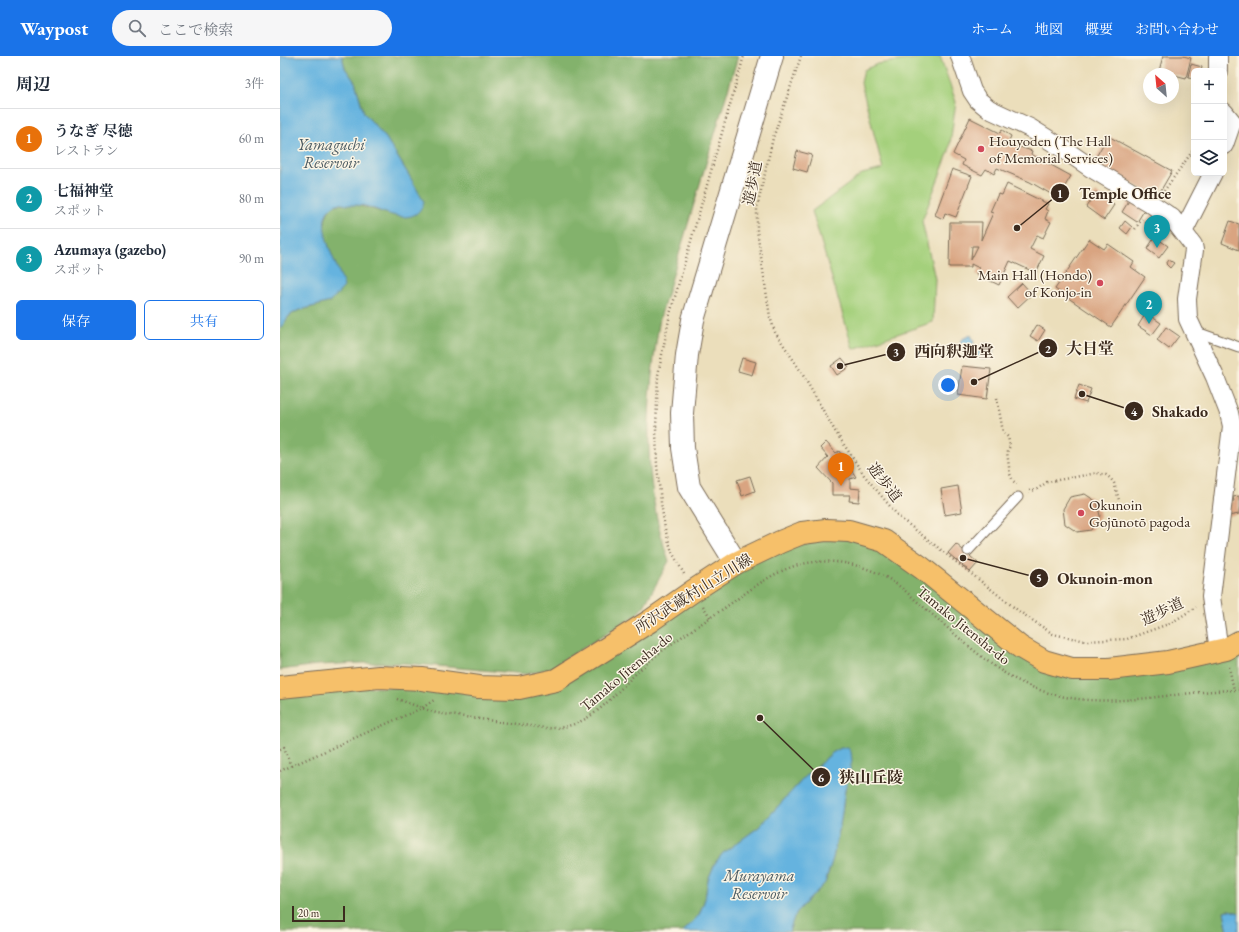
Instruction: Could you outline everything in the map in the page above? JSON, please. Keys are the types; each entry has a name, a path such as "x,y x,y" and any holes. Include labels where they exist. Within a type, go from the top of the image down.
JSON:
{"main road":[{"name":"所沢武蔵村山立川線","path":"280,687 379,677 422,679 479,687 519,688 556,680 650,621 736,563 802,533 826,530 849,531 884,541 922,568 1020,647 1044,661 1072,669 1109,669 1168,662 1229,646"}],"street":[{"path":"736,563 690,488 683,448 682,413 684,384 693,320 772,56"},
{"path":"960,56 972,91 978,100 988,109 1030,128 1091,168 1153,205 1172,218 1193,245 1194,250 1188,299 1188,319 1216,377 1232,426 1211,597 1229,646"},
{"path":"1218,56 1218,68"},
{"path":"1225,140 1232,117"},
{"path":"1183,232 1211,176"}],"lane":[{"path":"1194,330 1238,349"},
{"path":"968,551 1021,494"}],"path":[{"name":"遊歩道","path":"801,56 773,138 757,208 757,230 770,318 775,332 800,370 835,431 864,475 899,517 1020,612 1053,634 1086,641 1127,639 1171,623 1211,597"},
{"path":"1153,205 1191,153"},
{"path":"1135,229 1140,221"},
{"path":"997,398 1003,432 1008,437 1010,446 1007,452 1010,474"},
{"path":"1021,494 1036,490 1047,482 1097,473 1106,475 1110,478 1114,483 1119,500"},
{"name":"Tamako Jitensha-do","path":"394,698 436,713 545,728 562,727 580,722 600,710 650,660 710,617 765,581 785,570 821,562 853,565 885,577 896,584 998,668 1030,686 1057,695 1080,700 1112,702 1159,698 1206,691 1239,690"},
{"path":"280,771 422,708"},
{"path":"280,748 284,747 291,766"}],"green space":[{"path":"342,56 738,56 660,318 655,348 649,410 650,471 660,531 669,561 644,606 635,616 551,668 527,674 404,663 361,663 317,665 280,670 280,329 289,316 297,311 330,302 332,256 325,238 324,228 326,216 331,208 336,205 349,204 404,217 410,177 386,138 364,113 355,82 345,68"},
{"path":"940,56 956,102 949,151 922,221 935,279 933,322 853,349 812,211 862,174 883,169 861,83 864,70 877,64"},
{"path":"849,531 1071,669 1239,642 1239,913 1230,910 1224,911 1228,932 789,932 797,912 825,883 833,858 840,826 845,790 841,748 832,753 803,779 759,827 723,853 715,863 708,880 705,899 699,915 683,932 280,932 280,687 519,688 736,563"}],"water":[{"name":"Yamaguchi Reservoir","path":"280,56 342,56 345,68 355,82 364,113 386,138 424,202 420,210 414,215 406,217 390,214 365,206 335,205 328,212 325,221 325,232 344,287 330,302 297,311 289,316 280,329"},
{"path":"971,335 974,341 972,348 977,348 986,343 994,350 992,356 985,359 965,358 960,341"},
{"name":"Murayama Reservoir","path":"841,748 848,748 851,752 852,761 845,790 840,826 833,858 825,883 797,912 789,932 683,932 699,915 705,899 708,880 715,863 723,853 759,827 803,779 832,753"},
{"path":"1230,910 1239,913 1239,932 1228,932 1224,911"}],"building":[{"path":"1163,56 1183,56 1191,58 1186,78 1179,76 1179,68 1160,68"},
{"path":"1191,64 1202,67 1191,68 1191,78 1188,77"},
{"path":"970,118 1000,133 1002,130 1011,136 1008,143 1032,151 1031,154 1071,176 1058,198 1030,182 997,168 994,174 986,169 982,175 962,165 964,160 953,154"},
{"path":"1108,136 1172,171 1157,197 1093,162"},
{"path":"797,151 812,155 807,172 793,168"},
{"path":"952,169 972,176 956,217 945,213 943,219 935,215"},
{"path":"1007,184 1048,204 1045,209 1048,211 1045,219 1051,222 1043,238 1037,235 1030,249 1044,256 1036,273 1010,261 999,285 976,274 979,268 971,264 971,267 949,267 950,222 982,222 981,240 993,213 990,212 998,194 1002,195","holes":["972,246 978,246 971,260"]},
{"path":"1096,192 1114,205 1104,220 1086,207"},
{"path":"1130,199 1145,209 1137,222 1122,212"},
{"path":"1153,212 1165,220 1157,231 1145,223"},
{"path":"1125,221 1132,227 1127,234 1120,228"},
{"path":"1230,221 1239,224 1239,250 1222,243"},
{"path":"1155,237 1168,246 1159,258 1147,249"},
{"name":"Main Hall (Hondo) of Konjo-in","path":"1089,239 1104,249 1108,244 1134,262 1131,267 1145,277 1111,327 1055,289"},
{"path":"1169,260 1174,263 1170,268 1166,264"},
{"path":"1022,283 1032,294 1017,308 1007,297"},
{"path":"1146,313 1161,323 1152,335 1138,326"},
{"path":"1037,325 1045,330 1038,341 1030,336"},
{"path":"1166,327 1179,336 1169,349 1157,340"},
{"path":"742,358 756,362 752,375 738,371"},
{"path":"842,358 849,367 837,375 831,366"},
{"path":"962,366 991,369 987,399 958,395"},
{"path":"1079,385 1091,389 1086,403 1074,399"},
{"path":"826,442 836,453 839,451 856,477 850,479 850,488 860,489 859,502 849,501 850,495 832,495 832,483 818,468 828,457 820,448"},
{"path":"750,476 755,491 742,496 737,480"},
{"path":"958,486 962,512 945,515 941,489"},
{"name":"Okunoin Gojūnotō pagoda","path":"1085,494 1097,502 1100,516 1091,530 1077,532 1065,524 1063,509 1070,497"},
{"path":"1239,496 1239,514 1228,516 1227,502 1234,501 1233,497"},
{"path":"956,544 978,563 970,572 948,553"}],"place":[{"name":"Houyoden (The Hall of Memorial Services)","path":"981,149"},
{"name":"Temple Office","path":"1017,228"},
{"name":"Azumaya (gazebo)","path":"1157,248"},
{"name":"Main Hall (Hondo) of Konjo-in","path":"1100,283"},
{"name":"七福神堂","path":"1149,324"},
{"name":"西向釈迦堂","path":"840,366"},
{"name":"大日堂","path":"974,382"},
{"name":"Shakado","path":"1082,394"},
{"name":"うなぎ 尽徳","path":"841,486"},
{"name":"Okunoin Gojūnotō pagoda","path":"1081,513"},
{"name":"Okunoin-mon","path":"963,558"},
{"name":"狭山丘陵","path":"760,718"}]}
